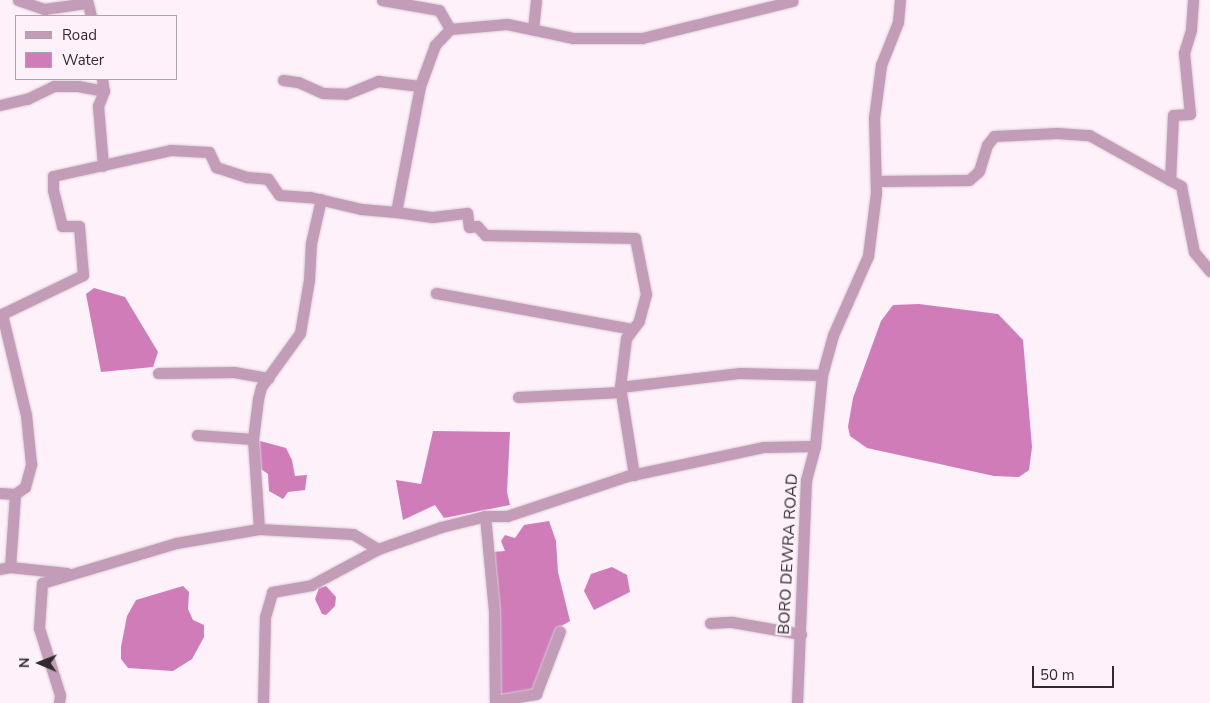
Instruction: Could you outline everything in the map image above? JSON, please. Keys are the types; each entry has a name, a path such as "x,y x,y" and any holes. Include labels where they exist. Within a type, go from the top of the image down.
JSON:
{"street":[{"path":"18,0 44,9 87,1 91,15"},
{"path":"382,0 439,10 450,29"},
{"path":"533,29 536,0"},
{"path":"396,212 420,86 435,44 450,29 507,24 573,38 642,38 794,0"},
{"name":"BORO DEWRA ROAD","path":"798,703 806,480 815,446 822,375 833,335 868,256 876,181 874,118 881,65 898,22 900,0"},
{"path":"1170,180 1173,115 1190,114 1184,53 1191,30 1193,0"},
{"path":"102,80 104,91 98,106 103,166"},
{"path":"283,80 298,82 323,93 346,94 378,81 420,86"},
{"path":"0,105 27,99 54,86 78,86 104,91"},
{"path":"876,181 969,180 979,170 987,145 994,136 1058,133 1089,134 1181,186 1194,252 1210,271"},
{"path":"0,492 15,494 26,487 31,464 26,415 2,314 83,275 79,226 62,226 52,190 53,176 170,150 209,152 216,167 247,177 268,179 279,195 321,199 361,209 432,217 467,214 469,227 476,226 485,235 635,238 646,294 639,321 626,338 620,390 634,474"},
{"path":"259,529 253,439 258,399 268,378 300,333 309,280 311,243 321,199"},
{"path":"436,293 632,329"},
{"path":"158,373 234,372 268,378"},
{"path":"518,397 620,390 740,373 822,375"},
{"path":"197,436 253,439"},
{"path":"263,703 265,617 272,592 311,585 378,549 484,516 507,516 634,474 764,447 815,446"},
{"path":"15,494 5,568 74,574"},
{"path":"484,516 494,612 493,702 536,694 560,631"},
{"path":"59,703 60,695 39,628 42,583 176,543 259,529 352,534 378,549"},
{"path":"710,623 732,622 801,634"}],"water":[{"path":"94,288 125,297 158,352 153,367 101,372 86,294"},
{"path":"919,304 998,314 1023,340 1032,447 1029,470 1019,477 994,476 867,448 850,436 848,427 853,398 881,321 893,305"},
{"path":"433,431 510,432 507,492 510,505 444,518 435,505 403,520 396,480 421,484"},
{"path":"260,441 286,448 292,460 295,476 307,475 305,490 288,492 283,499 269,491 268,474 258,467 256,455"},
{"path":"549,521 556,541 558,572 570,621 558,628 535,690 498,699 491,552 505,551 501,541 505,535 515,538 524,525"},
{"path":"612,567 627,575 630,592 594,610 584,591 591,574"},
{"path":"183,586 189,592 188,609 193,620 204,625 204,637 192,659 173,671 128,668 121,659 121,647 127,616 136,600"},
{"path":"326,586 336,597 335,606 326,615 322,614 315,599 319,588"}]}
